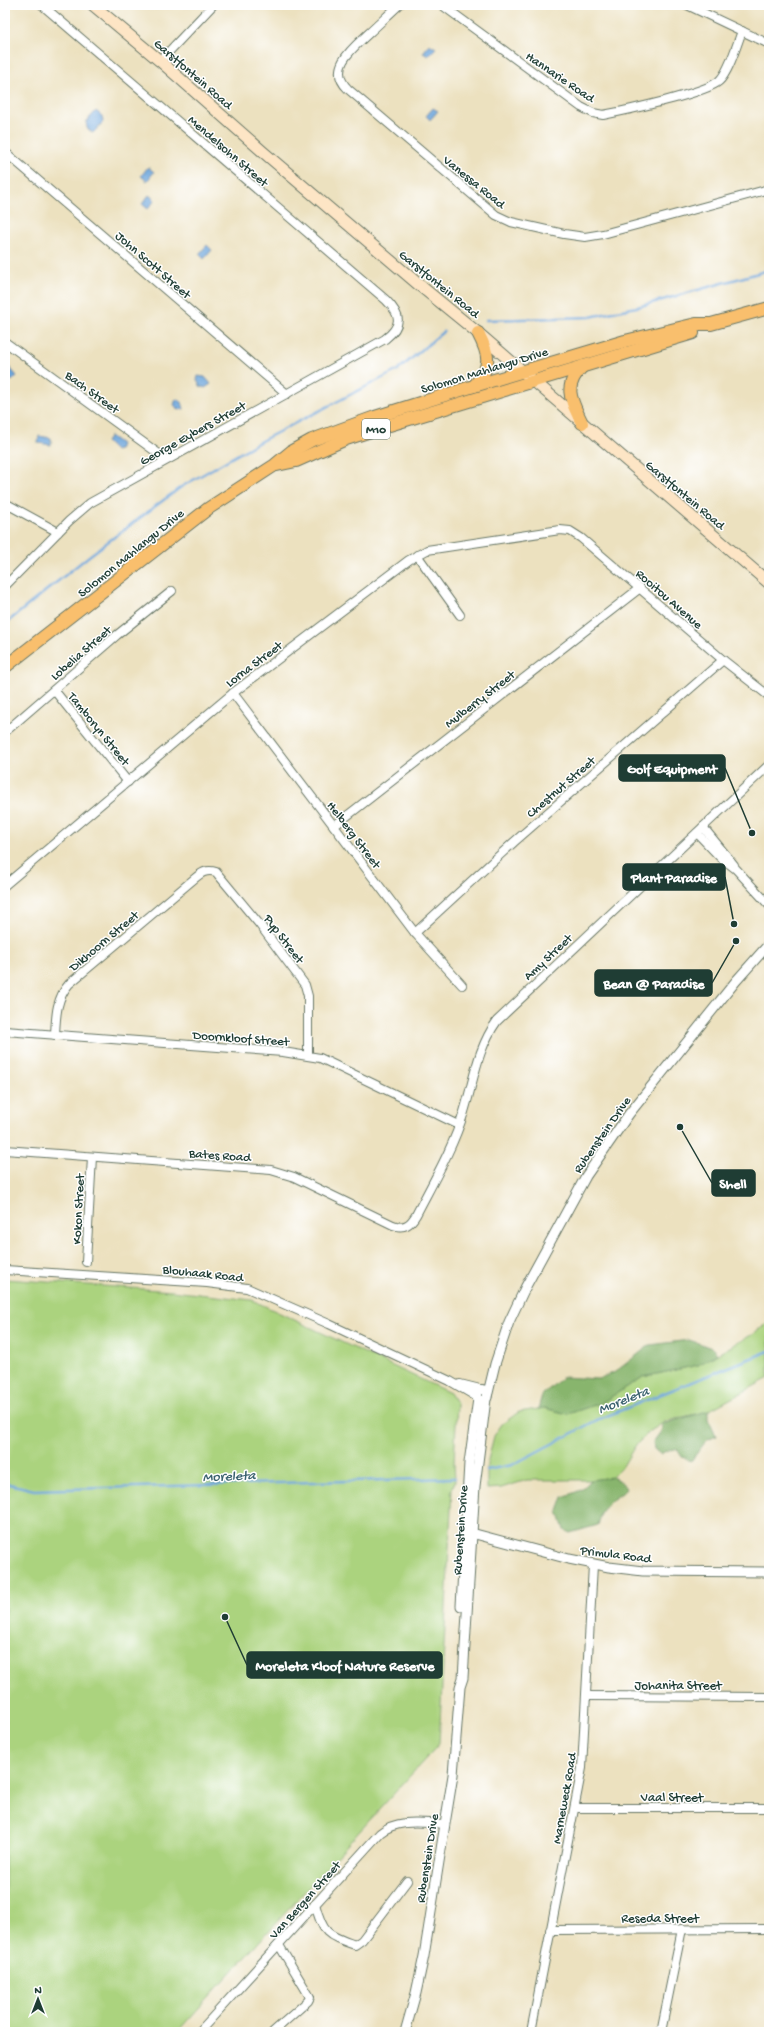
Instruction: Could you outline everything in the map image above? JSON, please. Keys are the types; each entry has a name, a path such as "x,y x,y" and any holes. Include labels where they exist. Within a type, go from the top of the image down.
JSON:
{"main road":[{"name":"Garstfontein Road","path":"93,5 160,60 262,151 478,333 769,583"},
{"name":"Solomon Mahlangu Drive","path":"5,667 209,508 275,465 292,451 312,440 368,419 522,371 625,341 696,324 711,324 769,308"},
{"name":"Solomon Mahlangu Drive","path":"275,465 296,461 346,439 386,426 700,331 711,324"},
{"path":"474,386 484,375 488,362 485,347 478,333"},
{"path":"582,423 570,393 572,379 584,365"}],"street":[{"name":"Mendelsohn Street","path":"42,5 386,300 398,316"},
{"path":"160,60 213,5"},
{"name":"Vanessa Road","path":"399,5 346,55 340,72 342,82 348,89 467,192 496,215 511,222 585,237 603,234 769,189"},
{"name":"Hannarie Road","path":"442,5 576,103 593,113 603,114 686,94 714,84 723,77 742,31"},
{"path":"687,5 769,44"},
{"name":"John Scott Street","path":"5,152 287,394"},
{"name":"George Eybers Street","path":"5,586 58,532 90,503 166,459 287,394 385,338 395,329 399,320 398,316"},
{"name":"Bach Street","path":"5,342 166,459"},
{"path":"5,503 58,532"},
{"name":"Rooitou Avenue","path":"551,532 563,530 574,533 723,660 769,696"},
{"name":"Lorna Street","path":"5,885 233,693 417,555 428,550 438,548 551,532"},
{"path":"417,555 460,615"},
{"name":"Mulberry Street","path":"334,826 640,588"},
{"name":"Lobelia Street","path":"5,732 172,591"},
{"name":"Chestnut Street","path":"415,933 514,842 723,660"},
{"name":"Tamboryn Street","path":"54,690 128,782"},
{"name":"Helberg Street","path":"233,693 415,933 462,985"},
{"name":"Amy Street","path":"416,1215 459,1125 481,1048 497,1021 769,765"},
{"path":"700,830 719,856 736,869 769,905"},
{"name":"Pyp Street","path":"194,879 206,870 216,872 260,925 305,985 308,996 308,1055"},
{"name":"Dikhoorn Street","path":"55,1035 59,1000 61,993 69,984 194,879"},
{"name":"Rubenstein Drive","path":"405,2032 424,1956 452,1775 460,1687 463,1678 468,1531 477,1462 482,1394 509,1322 525,1288 562,1219 599,1156 629,1114 736,981 769,944"},
{"name":"Doornkloof Street","path":"5,1031 308,1055 320,1058 459,1125"},
{"name":"Bates Road","path":"5,1150 270,1170 294,1177 398,1227 405,1227 411,1223 416,1215"},
{"name":"Kokon Street","path":"86,1262 92,1157"},
{"name":"Blouhaak Road","path":"5,1270 207,1283 247,1288 450,1381 482,1394"},
{"name":"Primula Road","path":"468,1531 593,1565 643,1571 769,1572"},
{"name":"Marneweck Road","path":"531,2032 575,1808 584,1752 593,1565"},
{"name":"Johanita Street","path":"587,1696 769,1697"},
{"name":"Vaal Street","path":"575,1808 769,1808"},
{"name":"Van Bergen Street","path":"202,2029 384,1829 404,1823 445,1824"},
{"path":"316,1904 320,1922 327,1933 355,1945 362,1940 407,1881"},
{"path":"662,2032 682,1929"},
{"name":"Reseda Street","path":"550,1930 769,1929"},
{"path":"272,2032 308,2001 310,1997 279,1945"},
{"path":"202,2029 212,2032"}],"green space":[{"path":"5,1279 172,1291 252,1300 450,1393 457,1404 454,1463 455,1482 452,1490 439,1744 177,2032 5,2032"},
{"path":"769,1321 769,1378 708,1411 666,1421 649,1432 635,1446 623,1466 612,1477 591,1480 527,1480 501,1488 487,1489 487,1464 494,1436 502,1424 519,1412 544,1408 568,1414 603,1402 643,1377 698,1365 753,1334"},
{"path":"689,1340 713,1348 717,1354 698,1365 643,1377 603,1402 568,1414 544,1408 538,1409 542,1395 563,1377 598,1379 615,1372 650,1345"},
{"path":"708,1411 708,1419 716,1436 706,1441 691,1461 682,1457 677,1449 668,1450 660,1454 654,1449 653,1442 662,1430 662,1424"},
{"path":"612,1477 622,1482 626,1489 610,1501 605,1507 601,1513 598,1525 570,1533 564,1530 558,1511 563,1497 581,1490 591,1480"}],"water":[{"path":"429,44 436,48 428,56 423,53"},
{"path":"433,108 438,111 430,120 426,116"},
{"path":"96,111 102,116 103,122 93,133 87,128 86,122"},
{"path":"148,167 154,172 147,181 141,176"},
{"path":"149,195 155,200 148,209 142,204"},
{"path":"207,245 212,250 204,259 199,254"},
{"path":"8,366 17,376 12,381 5,375 5,369"},
{"path":"198,376 205,377 211,384 205,388 200,386 197,380"},
{"path":"176,399 182,402 184,409 179,410 174,405"},
{"path":"39,436 51,438 51,445 38,443"},
{"path":"110,436 121,444 119,450 115,451 106,442"}],"waterway":[{"path":"486,320 590,317 641,306 769,270"},
{"path":"5,624 89,556 181,487 261,441 398,370 444,331"},
{"name":"Moreleta","path":"487,1470 512,1465 597,1420 769,1351"},
{"name":"Moreleta","path":"5,1483 34,1490 455,1478"}],"place":[{"name":"Golf Equipment","path":"752,833"},
{"name":"Plant Paradise","path":"734,924"},
{"name":"Bean @ Paradise","path":"736,941"},
{"name":"Shell","path":"680,1127"},
{"name":"Moreleta Kloof Nature Reserve","path":"225,1617"}]}
